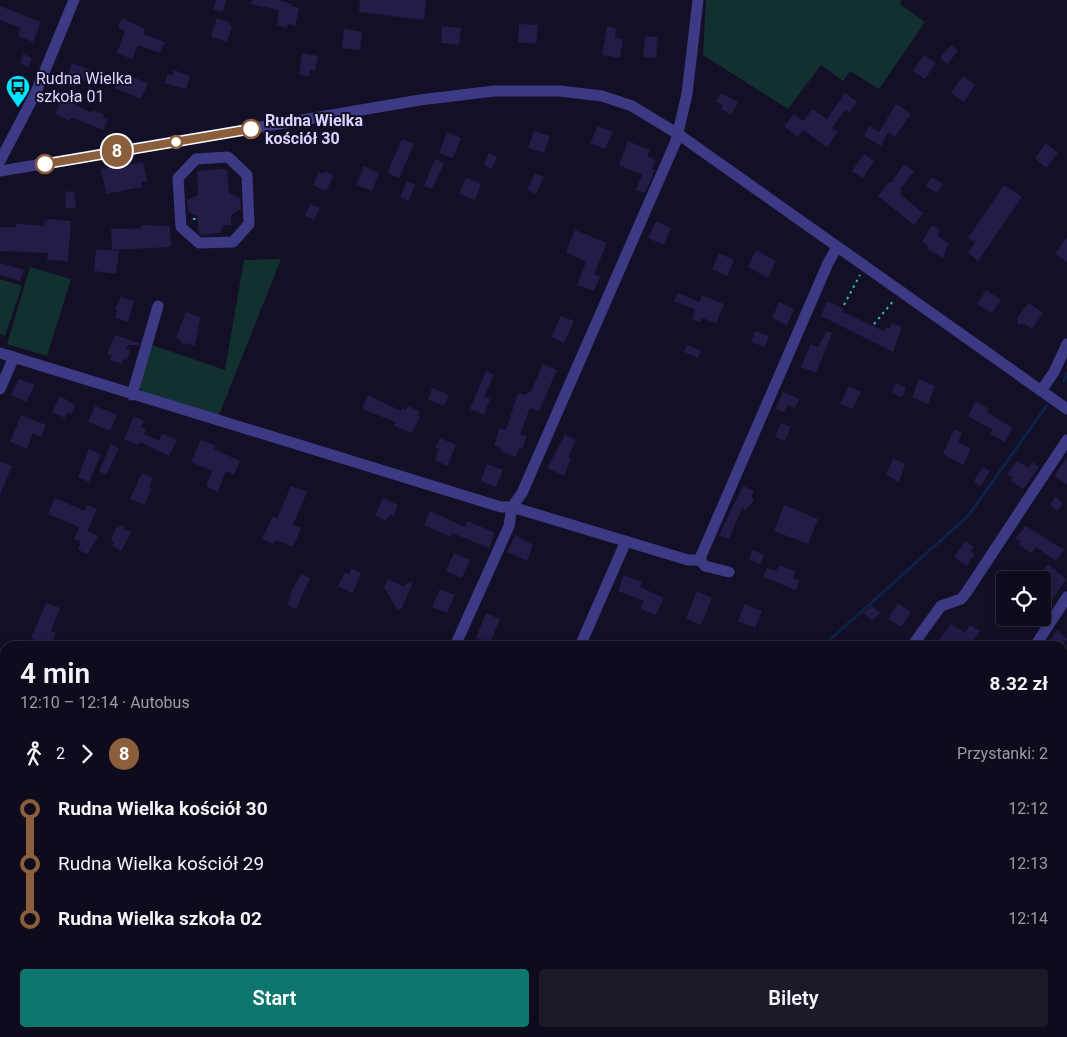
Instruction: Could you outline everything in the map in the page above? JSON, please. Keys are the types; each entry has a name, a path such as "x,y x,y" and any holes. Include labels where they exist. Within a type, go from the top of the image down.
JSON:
{"street":[{"path":"0,161 36,92 74,0"},
{"path":"457,641 509,526 512,507 516,504 524,490 678,134 687,94 698,0"},
{"path":"0,170 420,100 475,93 514,90 583,92 611,98 632,106 678,134 1067,409"},
{"path":"210,136 212,158"},
{"path":"228,157 247,175 249,224 233,242 199,243 181,227 178,178 196,159 212,158 228,157"},
{"path":"700,560 799,330 837,247"},
{"path":"132,395 158,306"},
{"path":"1041,391 1054,372 1067,344"},
{"path":"0,353 501,507 512,507 688,560 700,560"},
{"path":"0,389 14,357"},
{"path":"916,641 941,606 961,599 966,593 1067,440"},
{"path":"582,641 626,542"},
{"path":"700,560 705,566 729,572"},
{"path":"1038,641 1067,597"}],"path":[{"path":"844,305 864,266"},
{"path":"874,324 893,302 899,291"}],"green space":[{"path":"706,0 902,0 900,4 925,22 879,89 850,71 843,81 821,65 788,109 703,55"},
{"path":"281,259 219,415 143,392 139,387 152,345 225,370 244,260"},
{"path":"30,267 71,279 47,356 7,344"},
{"path":"0,279 22,286 5,336 0,334"}],"building":[{"path":"216,0 226,0 223,12 213,9"},
{"path":"252,0 277,0 299,8 295,26 288,24 287,28 277,25 279,10 251,4"},
{"path":"360,0 426,0 424,20 359,12"},
{"path":"0,6 41,22 33,42 18,36 21,28 0,20"},
{"path":"122,18 145,29 143,34 165,42 160,53 138,45 132,59 117,53 125,31 118,28"},
{"path":"217,18 229,22 229,25 232,26 227,42 211,37"},
{"path":"519,24 538,25 536,44 518,42"},
{"path":"442,26 461,28 459,45 441,43"},
{"path":"607,26 616,28 615,38 623,39 620,58 602,55"},
{"path":"344,29 362,32 360,50 342,48"},
{"path":"645,36 658,37 656,58 643,57"},
{"path":"951,45 958,51 947,64 940,58"},
{"path":"302,53 318,56 315,71 310,70 309,76 299,75"},
{"path":"23,54 32,58 28,67 20,63"},
{"path":"924,55 936,63 925,79 913,71"},
{"path":"72,63 95,72 91,83 68,75"},
{"path":"174,70 190,76 186,89 164,83 168,74 172,76"},
{"path":"121,73 148,83 141,99 114,88"},
{"path":"963,76 975,85 964,102 951,93"},
{"path":"721,93 738,102 731,115 721,109 723,105 716,102"},
{"path":"845,93 857,102 849,113 845,110 832,128 838,132 827,147 803,130 797,137 784,126 794,114 803,121 812,109 827,119"},
{"path":"62,98 92,113 93,110 104,114 103,117 108,119 103,130 72,117 70,121 55,114"},
{"path":"896,104 911,114 895,137 888,132 881,146 864,136 869,126 879,132"},
{"path":"598,126 613,132 605,149 590,143"},
{"path":"534,131 550,136 544,153 528,148"},
{"path":"447,132 461,138 453,158 439,153"},
{"path":"402,139 414,144 399,178 387,173"},
{"path":"628,141 650,150 647,156 656,160 652,169 655,170 645,193 636,190 642,175 619,165"},
{"path":"1046,143 1058,153 1046,168 1035,158"},
{"path":"489,153 497,157 492,169 484,165"},
{"path":"864,154 874,161 863,178 852,171"},
{"path":"435,159 444,163 432,189 424,186"},
{"path":"143,162 147,181 141,182 142,187 106,194 101,169"},
{"path":"904,164 914,171 900,190 902,192 900,194 923,213 914,225 878,196 889,182 891,183"},
{"path":"364,166 379,173 372,191 356,185"},
{"path":"227,170 229,193 240,198 241,209 231,215 231,225 224,225 220,233 202,235 199,233 197,216 188,212 187,200 198,195 197,171"},
{"path":"324,171 334,175 326,191 313,185 319,172 323,174"},
{"path":"535,173 544,177 536,194 527,190"},
{"path":"932,177 943,184 937,193 926,186"},
{"path":"466,178 481,184 475,200 459,194"},
{"path":"407,181 415,185 408,201 400,197"},
{"path":"1004,185 1022,197 978,261 968,253 975,242 968,238"},
{"path":"74,191 76,207 66,209 65,192"},
{"path":"310,204 320,208 314,220 305,216"},
{"path":"50,219 71,221 68,261 47,260 48,253 0,251 0,227 16,227 16,224 44,226 44,221"},
{"path":"656,221 671,228 664,245 648,238"},
{"path":"141,225 170,226 171,247 112,250 111,229 141,228"},
{"path":"932,225 940,230 937,236 949,243 943,258 927,249 929,246 922,242"},
{"path":"575,230 607,243 594,274 600,277 594,291 577,285 586,262 566,252"},
{"path":"1067,237 1067,262 1055,254"},
{"path":"96,249 119,251 116,274 94,271"},
{"path":"756,250 776,261 768,278 748,267"},
{"path":"719,253 734,260 727,276 712,269"},
{"path":"0,263 24,270 20,281 0,275"},
{"path":"986,290 1001,300 992,313 977,304"},
{"path":"678,293 699,302 702,295 724,304 716,323 702,318 700,322 692,319 695,310 674,301"},
{"path":"121,297 134,301 128,322 115,318 117,310 115,309"},
{"path":"827,301 844,309 843,312 884,331 886,327 889,329 892,323 902,327 893,352 821,316"},
{"path":"779,302 794,309 787,325 772,318"},
{"path":"1029,303 1043,313 1032,329 1024,324 1018,325 1017,318"},
{"path":"186,312 200,317 195,346 188,343 185,345 176,337"},
{"path":"561,316 574,321 564,343 551,337"},
{"path":"755,331 769,336 765,347 751,342"},
{"path":"827,331 832,333 816,373 801,367 811,344 818,347"},
{"path":"115,335 139,343 139,345 128,345 126,349 130,350 127,360 123,359 122,364 110,360 111,355 107,354"},
{"path":"687,345 701,351 698,358 684,352"},
{"path":"543,364 557,370 539,411 530,408 520,434 527,436 522,449 519,448 516,457 502,452 500,448 494,445 500,428 506,430 518,393 524,395 531,391"},
{"path":"486,371 494,375 484,397 490,399 484,415 470,409"},
{"path":"19,379 35,385 26,402 11,395"},
{"path":"919,379 935,386 928,404 912,397"},
{"path":"896,383 906,388 902,397 892,393"},
{"path":"849,386 861,392 852,409 840,404"},
{"path":"432,388 449,395 444,406 428,399"},
{"path":"783,392 799,399 795,408 788,405 784,412 775,409"},
{"path":"368,395 401,411 402,408 406,410 408,406 419,411 417,415 420,416 412,433 394,426 396,422 362,409"},
{"path":"60,396 75,405 71,414 67,412 65,418 52,412"},
{"path":"976,401 989,409 987,412 1013,428 1005,442 990,434 993,430 968,416"},
{"path":"95,406 117,415 110,431 88,422"},
{"path":"21,415 46,425 41,437 33,433 27,449 10,442"},
{"path":"134,416 144,421 141,427 146,429 144,434 159,441 162,434 177,440 169,456 140,442 139,445 124,439"},
{"path":"781,423 791,427 785,441 775,437"},
{"path":"954,429 962,433 958,442 971,449 963,465 943,454"},
{"path":"565,435 576,440 568,457 571,459 564,476 547,468"},
{"path":"440,438 456,445 447,466 435,460 439,449 435,448"},
{"path":"201,440 216,446 214,449 240,461 234,475 226,471 218,492 206,486 212,471 191,462"},
{"path":"111,444 119,448 106,475 99,471"},
{"path":"89,449 101,454 89,482 78,477"},
{"path":"1067,457 1067,485 1054,476"},
{"path":"893,459 905,464 899,482 886,474"},
{"path":"0,461 12,466 0,495"},
{"path":"1017,461 1029,468 1032,462 1039,467 1023,489 1011,481 1013,478 1007,474"},
{"path":"487,464 503,470 496,487 481,481"},
{"path":"983,467 990,471 981,486 973,482"},
{"path":"142,473 153,478 149,487 152,488 144,505 130,499"},
{"path":"291,486 307,492 293,525 301,528 293,547 276,540 273,544 262,539 273,516 277,518"},
{"path":"743,486 754,491 752,496 754,500 746,510 742,508 729,539 719,535"},
{"path":"1055,497 1063,503 1058,511 1050,505"},
{"path":"55,498 85,511 87,505 97,509 87,531 98,536 88,554 78,550 81,542 74,539 79,527 48,514"},
{"path":"383,498 398,505 394,516 390,514 386,521 375,516"},
{"path":"784,505 818,519 808,544 774,531"},
{"path":"430,511 465,527 468,521 495,533 489,548 452,533 451,537 424,525"},
{"path":"123,525 124,529 131,532 121,551 112,546 114,542 111,540 116,528"},
{"path":"1026,526 1064,550 1056,561 1036,547 1031,553 1019,545 1021,542 1015,538"},
{"path":"515,535 533,545 527,561 507,552"},
{"path":"965,541 974,547 971,551 975,554 967,566 954,557"},
{"path":"753,550 764,555 760,564 749,559"},
{"path":"454,553 470,560 462,578 446,571"},
{"path":"1048,564 1066,579 1053,599 1051,598 1051,571 1043,571"},
{"path":"779,565 795,571 793,578 800,581 796,590 763,577 767,568 776,571"},
{"path":"351,568 361,573 353,593 338,586 345,572 349,574"},
{"path":"301,574 310,578 296,609 287,605 292,594 290,594"},
{"path":"624,575 642,582 640,587 664,598 656,615 641,609 644,601 618,591"},
{"path":"388,579 403,586 413,581 402,608 398,611 384,587"},
{"path":"440,589 455,595 447,613 432,607"},
{"path":"697,591 712,598 701,625 686,618"},
{"path":"46,603 60,608 51,631 56,633 53,641 36,641 31,638"},
{"path":"898,603 911,612 901,627 888,619"},
{"path":"745,604 762,611 755,628 738,621"},
{"path":"871,605 880,613 872,621 864,613"},
{"path":"486,613 500,619 491,641 476,638"},
{"path":"951,624 965,633 970,625 980,631 973,641 939,641"},
{"path":"1057,630 1067,639 1066,641 1049,641"}],"waterway":[{"path":"1064,381 1067,373"},
{"path":"829,641 969,515 1047,405"}],"bus line":[{"name":"8","path":"45,164 251,129"}],"place":[{"name":"Rudna Wielka szkoła 01","path":"18,108"},
{"name":"Rudna Wielka kościół 30","path":"251,129"}]}
